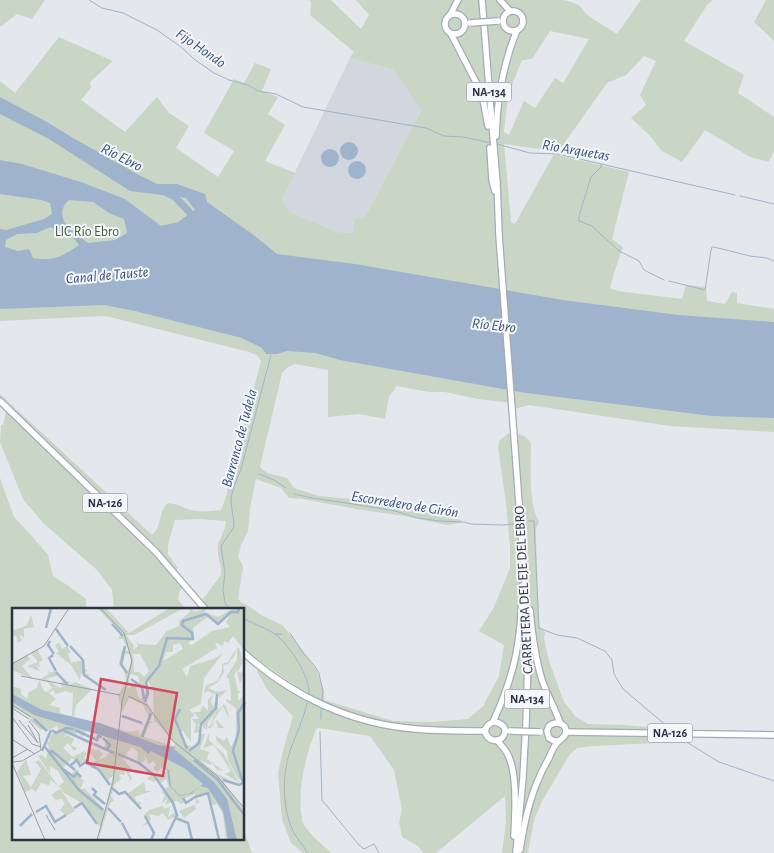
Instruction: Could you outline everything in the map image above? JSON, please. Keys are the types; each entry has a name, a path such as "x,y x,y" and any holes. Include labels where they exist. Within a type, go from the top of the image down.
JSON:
{"main road":[{"path":"458,0 445,20 444,25 472,72 483,99 488,128 492,180 498,209"},
{"name":"NA-134","path":"482,0 498,183 498,209"},
{"path":"500,0 510,11"},
{"path":"498,183 497,109 504,68 517,30 522,26 522,17 519,12 510,11 500,21"},
{"path":"450,15 460,15 467,23"},
{"path":"467,23 500,21"},
{"path":"500,21 508,29 517,30"},
{"path":"451,34 461,32 467,23"},
{"name":"CARRETERA DEL EJE DEL EBRO","path":"498,209 526,597 526,724 523,786 516,853"},
{"name":"NA-126","path":"0,401 155,551 204,608"},
{"path":"516,853 529,802 540,774 566,732 560,723 542,680 535,650 525,544 519,511"},
{"path":"493,722 509,683 519,640 522,546"},
{"path":"245,654 276,679 318,704 343,714 388,725 415,729 485,731"},
{"path":"497,722 507,731 497,740 489,739 485,731 486,726 497,722"},
{"path":"544,732 552,724 560,723"},
{"path":"507,731 544,732 552,740 559,741"},
{"name":"NA-126","path":"566,732 774,735"},
{"path":"497,740 507,753 514,778 516,853"}],"shaded area":[{"path":"350,58 394,70 421,111 355,233 337,232 290,212 282,199"}],"green space":[{"path":"0,0 45,0 32,19 17,14 0,27"},
{"path":"309,0 331,0 361,29 369,15 356,0 563,0 579,5 587,15 617,34 641,0 713,0 707,5 684,41 744,75 738,93 774,117 774,151 769,162 750,157 705,130 682,162 662,151 631,118 646,105 640,95 656,61 644,56 626,75 607,83 558,152 504,144 511,222 515,224 554,154 629,172 612,239 623,247 610,288 618,291 682,299 686,285 706,287 707,301 725,304 732,292 737,293 737,303 774,309 774,432 670,426 529,405 514,409 512,403 396,386 389,396 385,419 359,414 328,417 328,370 295,364 288,367 282,373 260,467 267,473 287,478 294,488 319,496 361,500 461,520 461,523 447,525 404,516 289,498 281,488 256,479 250,508 248,531 241,545 238,557 243,566 238,599 261,615 282,625 294,639 317,671 324,690 324,700 393,721 432,722 468,719 483,706 499,676 504,645 479,631 494,607 510,568 506,503 498,448 499,441 515,431 515,434 524,436 531,444 533,505 539,522 536,528 536,538 539,626 545,632 544,639 549,661 564,702 576,717 588,724 662,728 664,735 656,743 577,748 570,754 542,801 534,820 528,853 502,853 506,823 505,796 436,853 423,853 418,846 402,837 399,822 402,810 394,770 370,736 318,728 312,739 304,770 300,802 301,813 302,821 307,830 331,853 303,853 291,843 282,819 278,773 293,716 268,691 257,671 260,665 298,688 245,649 245,608 203,608 199,604 221,575 218,544 226,521 175,520 168,544 168,554 178,568 175,573 186,584 179,592 178,599 184,608 114,608 112,590 97,570 43,523 23,499 0,442 1,425 3,425 7,407 0,401 0,394 152,535 168,503 196,511 221,510 261,361 257,355 103,316 0,321 0,81 15,93 59,37 113,61 90,82 91,88 81,100 125,132 157,97 169,113 189,126 176,148 218,177 234,151 204,133 234,79 244,83 255,63 271,69 262,91 278,97 268,114 285,125 265,161 295,173 282,199 290,212 337,232 354,233 354,219 365,217 421,111 394,70 350,58 354,52 310,15 311,2","holes":["550,31 589,39 563,83 555,78 535,108 524,101 509,135 504,132 507,104 522,60 532,59"]},
{"path":"766,0 774,0 774,41 754,22"},
{"path":"0,478 14,517 48,555 53,576 86,599 86,608 12,608 12,840 245,840 245,831 252,853 0,853"}],"water":[{"name":"LIC Río Ebro","path":"0,97 157,184 177,184 205,194 207,202 277,254 355,264 563,300 678,315 774,322 774,418 712,416 526,393 340,360 315,353 287,351 277,354 266,354 262,348 242,338 104,305 0,309 0,229 6,230 44,219 52,214 50,203 0,194 0,160 22,164 81,182 125,199 161,226 178,222 195,210 186,198 130,191 49,139 0,114","holes":["69,200 93,202 109,213 124,219 127,233 115,240 88,243 73,232 65,223 62,212 65,203","50,227 72,236 79,245 68,253 47,259 33,258 29,249 18,251 5,247 6,240 17,234 37,233"]},
{"path":"345,142 353,142 358,147 356,158 345,160 340,155 340,147"},
{"path":"326,149 334,149 339,154 337,165 326,167 321,162 321,154"},
{"path":"353,161 361,161 366,166 364,177 353,179 348,174 348,166"}],"waterway":[{"name":"Fijo Hondo","path":"89,0 102,8 123,13 157,30 214,73 229,80 248,85 258,91 276,94 303,107 426,128 444,136 463,137 491,143"},
{"name":"Río Arquetas","path":"497,144 530,153 558,154 735,195"},
{"path":"601,164 601,167 591,177 579,221 592,226 619,251 639,261 644,270 664,280"},
{"name":"Río Ebro","path":"167,193 175,197 196,219"},
{"name":"Río Arquetas","path":"740,196 774,204"},
{"path":"669,281 705,290 712,247 774,261"},
{"name":"Barranco de Tudela","path":"229,608 225,603 223,590 225,573 221,547 234,527 231,503 232,494 241,469 271,355"},
{"name":"Escorredero de Girón","path":"259,474 274,480 286,488"},
{"name":"Escorredero de Girón","path":"294,494 395,511 418,518 471,524 514,524"},
{"name":"Escorredero de Girón","path":"528,521 534,521 539,628 557,635 577,638 605,651 612,660 614,674 623,689 668,727"},
{"name":"Barranco de Tudela","path":"245,619 264,628 281,639 303,671 309,687 309,694"},
{"path":"290,633 319,673 323,692 322,700"},
{"name":"Barranco de Tudela","path":"276,634 282,634"},
{"name":"Barranco de Tudela","path":"308,700 287,761 284,791 289,822 308,853"},
{"path":"321,708 321,719"},
{"path":"320,732 322,800 359,845 364,849 374,844 379,853"},
{"name":"Escorredero de Girón","path":"680,738 719,762 774,781"}],"water label":[{"name":"Canal de Tauste","path":"107,275"}]}
